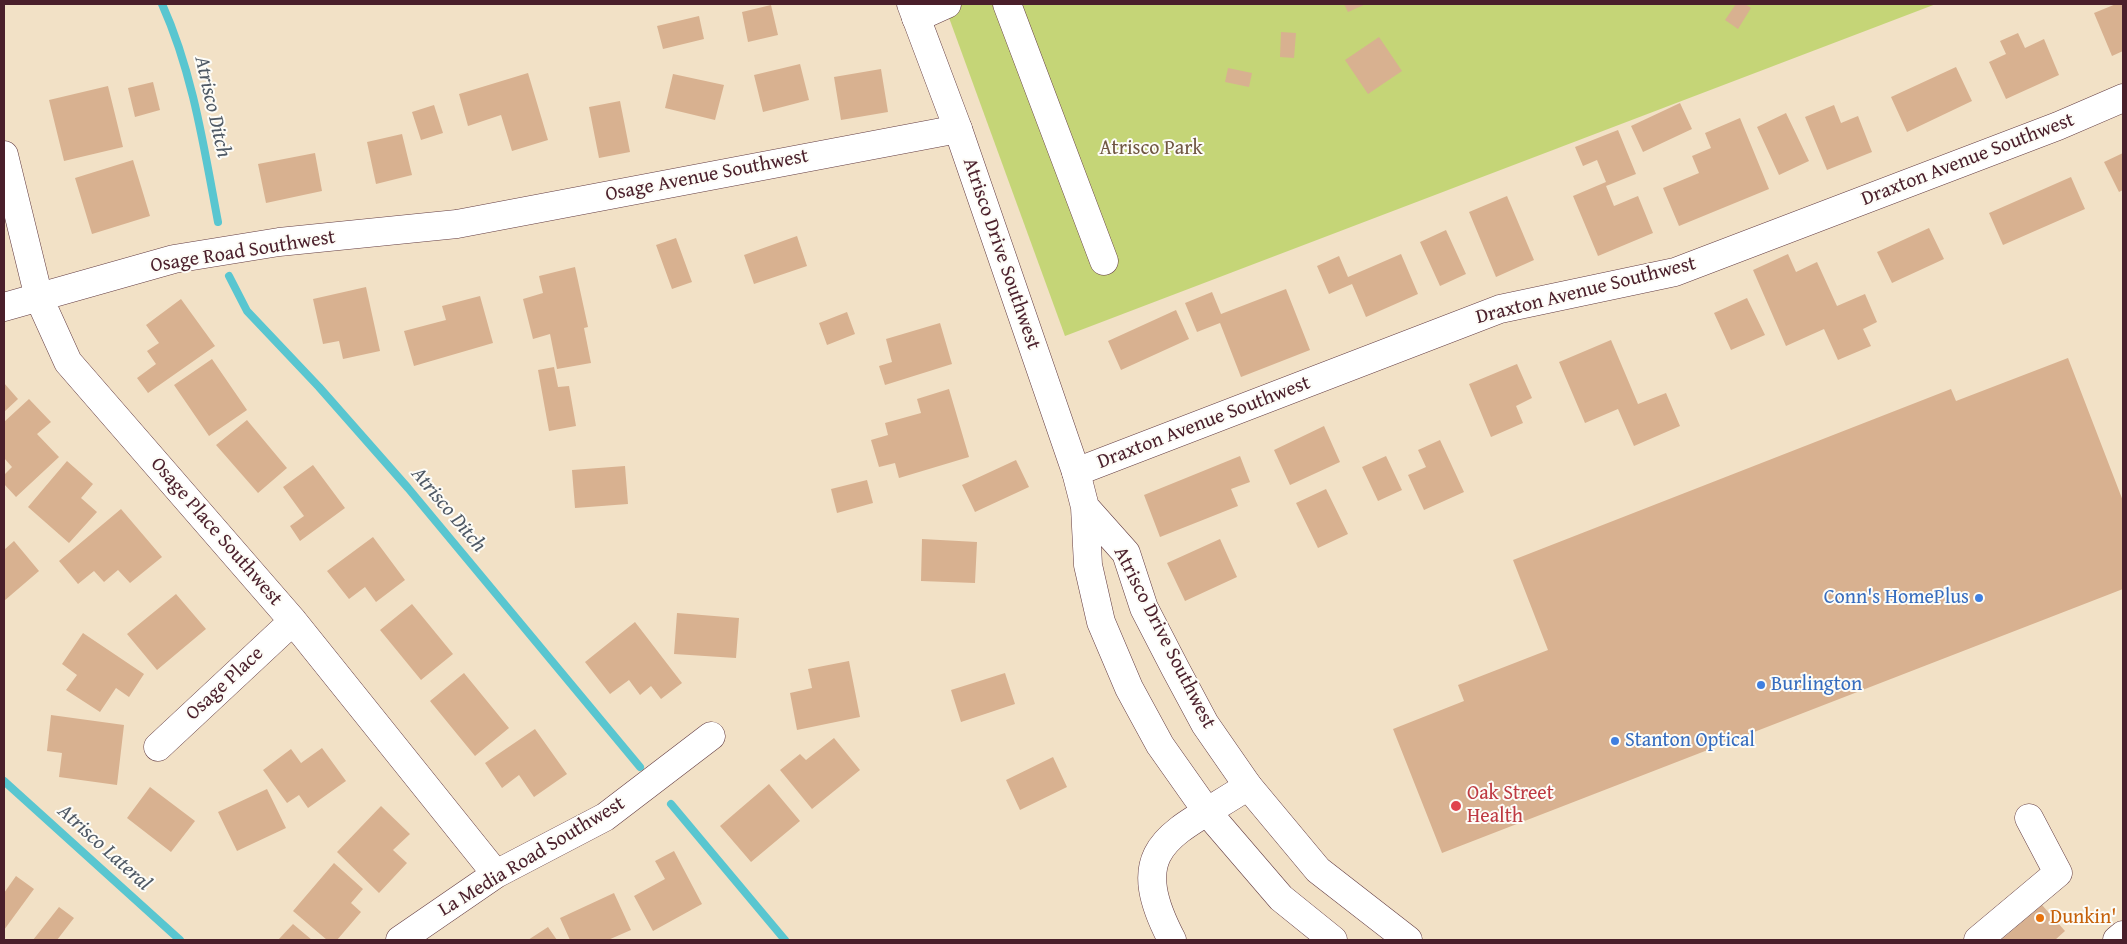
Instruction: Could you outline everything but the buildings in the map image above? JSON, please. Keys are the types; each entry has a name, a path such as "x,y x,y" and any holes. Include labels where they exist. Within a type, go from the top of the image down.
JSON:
{"street":[{"path":"913,11 947,4"},
{"path":"1007,4 1104,261"},
{"name":"Atrisco Drive Southwest","path":"913,11 958,129 1076,472 1085,507 1088,565 1101,622 1129,688 1160,745 1208,813 1281,898 1333,940"},
{"name":"Draxton Avenue Southwest","path":"1076,472 1500,309 1675,272 2058,126 2123,98"},
{"name":"Osage Avenue Southwest","path":"457,224 958,129"},
{"name":"Osage Place Southwest","path":"4,155 39,298 68,362 293,621 496,874"},
{"name":"Osage Road Southwest","path":"4,307 174,259 279,242 457,224"},
{"name":"Atrisco Drive Southwest","path":"1085,507 1126,553 1144,608 1175,668 1205,724 1248,786 1318,870 1408,940"},
{"name":"Osage Place","path":"158,747 293,621"},
{"name":"La Media Road Southwest","path":"400,940 496,874 605,817 712,736"},
{"path":"1172,940 1157,912 1150,881 1154,858 1167,839 1248,786"},
{"path":"1978,940 2058,873 2029,818"},
{"path":"2117,940 2123,936"}],"green space":[{"name":"Atrisco Park","path":"944,4 1936,4 1065,336"}],"waterway":[{"name":"Atrisco Ditch","path":"162,4 173,30 190,84 218,222"},
{"name":"Atrisco Ditch","path":"229,276 247,311 319,387 408,488 640,767"},
{"name":"Atrisco Lateral","path":"4,781 180,940"},
{"path":"671,804 785,940"}],"place":[{"name":"Conn's HomePlus","path":"1979,598"},
{"name":"Burlington","path":"1761,685"},
{"name":"Stanton Optical","path":"1615,741"},
{"name":"Oak Street Health","path":"1456,806"},
{"name":"Dunkin'","path":"2040,918"}]}
